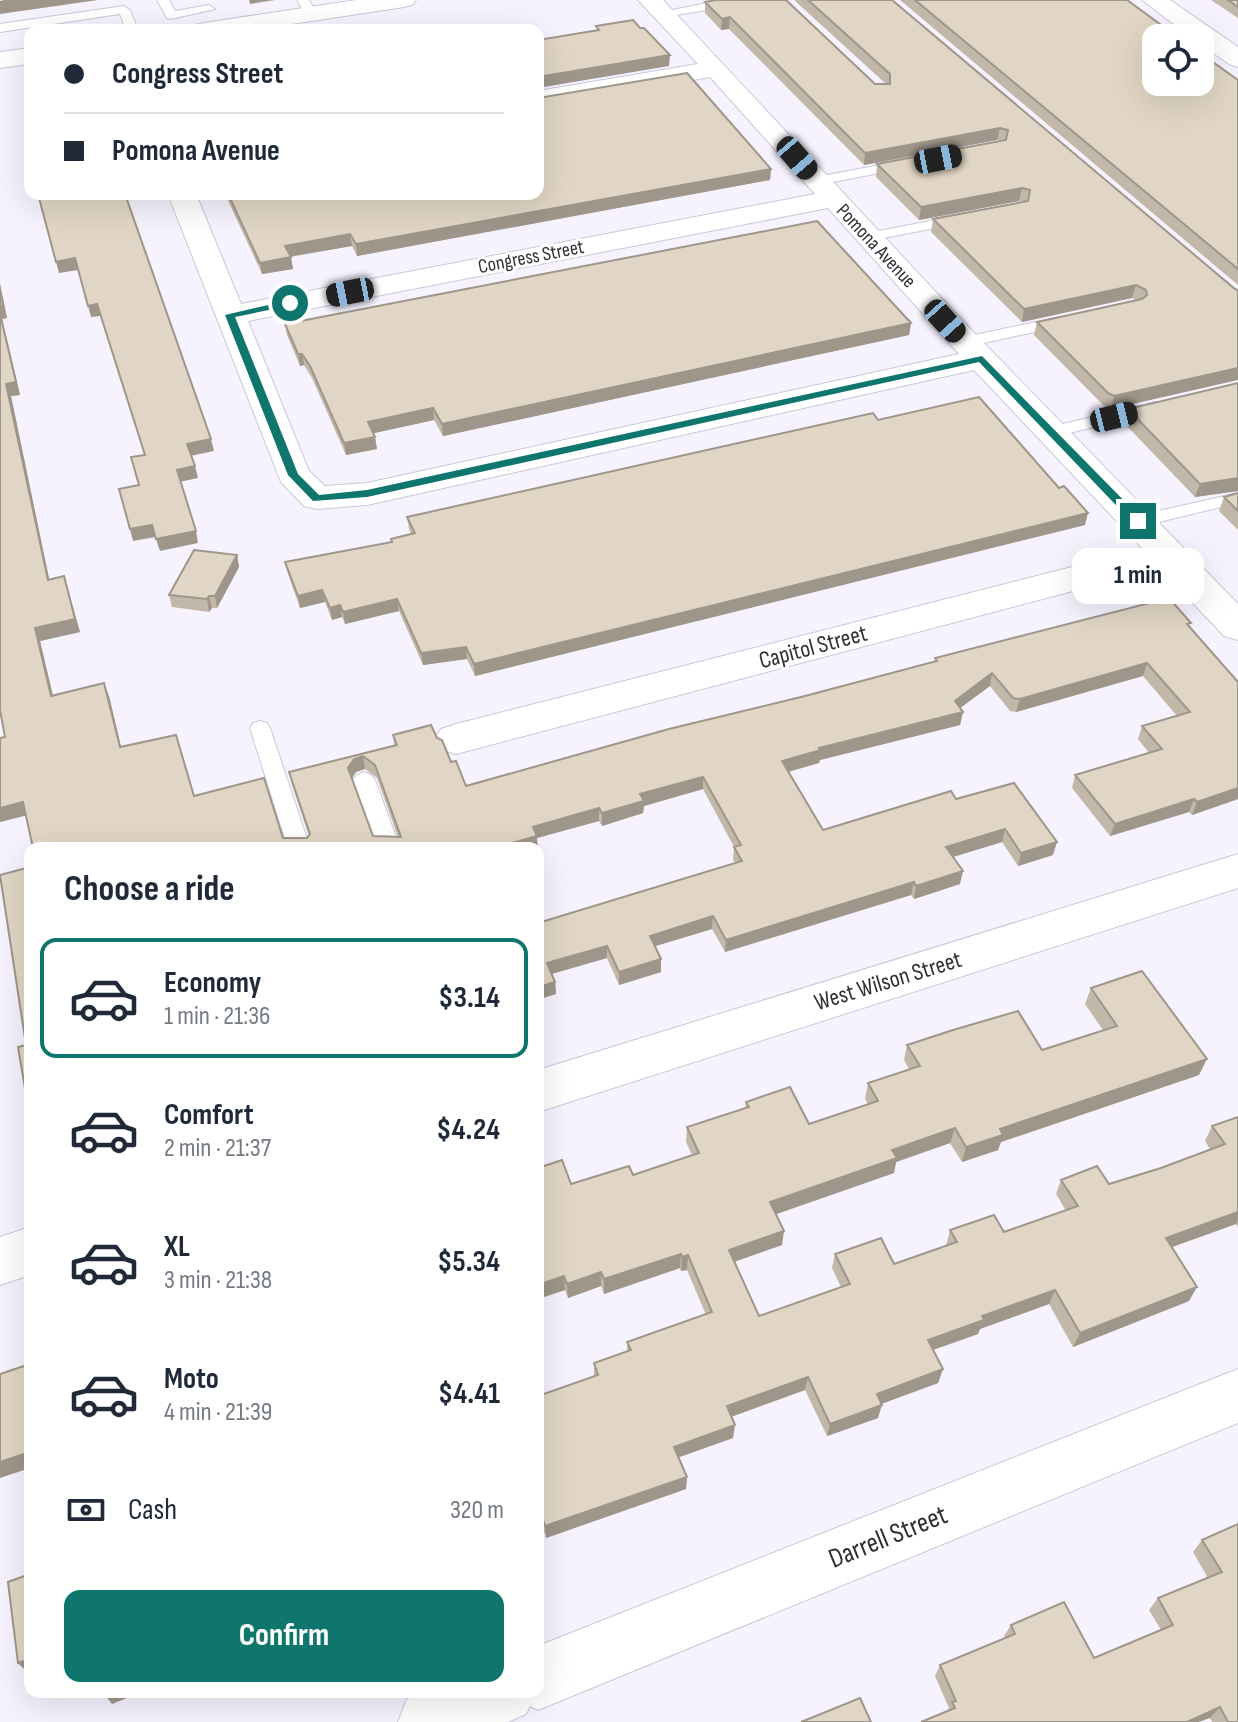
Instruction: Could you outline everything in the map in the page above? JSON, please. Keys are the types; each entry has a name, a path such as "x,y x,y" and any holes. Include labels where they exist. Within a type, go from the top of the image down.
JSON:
{"street":[{"path":"209,17 404,0"},
{"path":"1154,0 1238,59"},
{"name":"Pomona Avenue","path":"657,6 973,350 1238,627"},
{"path":"544,98 716,68"},
{"name":"Congress Street","path":"230,315 825,190"},
{"path":"184,200 293,475 317,498 367,494 973,350"},
{"name":"Capitol Street","path":"456,739 1170,554"},
{"name":"West Wilson Street","path":"544,1089 1238,871"},
{"path":"0,1261 24,1253"},
{"name":"Darrell Street","path":"544,1676 1238,1396"},
{"path":"430,1722 489,1698"}],"lane":[{"path":"163,0 171,15 209,17"},
{"path":"657,6 745,0"},
{"path":"41,24 124,10 130,24"},
{"path":"13,58 0,31 24,27"},
{"path":"825,190 923,161"},
{"path":"868,237 974,216"},
{"path":"973,350 1087,316"},
{"path":"1052,432 1176,402"},
{"path":"1138,521 1238,498"},
{"path":"260,728 297,842"},
{"path":"364,780 387,842"}],"building":[{"path":"786,0 875,84 890,84 890,74 808,0 892,0 1238,290 1238,368 1114,396 1108,393 1037,322 1142,299 1147,295 1146,290 1136,285 1024,309 933,219 1028,201 1030,190 1022,188 921,207 877,164 1006,140 1008,130 1000,128 865,153 730,17 722,19 705,2"},
{"path":"915,0 1127,0 1160,24 1142,24 1142,96 1214,96 1214,63 1238,80 1238,269"},
{"path":"633,20 670,55 544,76 544,39 599,30 596,26"},
{"path":"687,73 771,169 356,244 350,234 285,246 291,257 260,263 231,200 544,200 544,97"},
{"path":"40,200 127,200 211,439 187,444 195,466 177,470 196,531 156,539 152,525 130,529 119,489 139,485 131,457 145,455 97,304 88,306 75,258 56,262"},
{"path":"817,221 911,323 442,424 433,408 368,422 375,437 344,443 310,366 302,354 298,354 285,324"},
{"path":"0,314 16,382 6,384 48,580 64,576 75,619 35,628 51,696 104,683 120,747 176,735 194,796 264,778 283,838 307,838 310,834 289,772 397,745 393,735 431,725 437,738 442,740 451,762 456,761 466,786 669,729 805,696 937,661 935,658 1169,598 1191,623 1187,624 1238,682 1238,788 1115,824 1075,775 1162,749 1142,726 1190,712 1147,663 1020,699 1013,698 992,673 955,701 963,712 819,748 821,750 782,761 823,830 951,791 956,799 1014,783 1057,842 1021,853 1005,829 946,847 963,871 916,886 914,882 726,940 713,916 650,936 661,959 619,972 607,946 547,963 555,982 544,985 544,921 742,861 734,847 741,845 703,777 640,794 644,801 602,813 599,808 533,827 537,836 516,842 32,842 23,802 0,808 0,738 5,737 0,710","holes":["363,756 375,765 401,837 373,836 348,768 354,759"]},
{"path":"1238,383 1238,478 1200,484 1128,409"},
{"path":"979,397 1059,488 1064,486 1088,513 474,664 466,647 421,653 397,599 343,612 340,605 330,608 322,590 298,596 285,562 392,542 391,539 415,533 407,517 873,413 878,420"},
{"path":"1238,493 1238,511 1224,497"},
{"path":"194,550 237,555 215,596 207,599 169,595"},
{"path":"24,869 24,1032 0,875"},
{"path":"1142,971 1207,1059 1000,1129 1003,1135 966,1147 955,1128 892,1150 897,1158 770,1202 784,1231 729,1250 759,1316 850,1284 835,1254 881,1238 894,1264 957,1242 950,1230 994,1215 1004,1232 1078,1206 1061,1180 1097,1166 1109,1184 1161,1168 1225,1144 1212,1126 1238,1117 1238,1212 1166,1238 1197,1287 1080,1333 1055,1290 982,1316 984,1320 928,1340 943,1369 877,1394 882,1405 830,1424 808,1377 727,1406 735,1425 674,1447 687,1477 545,1526 544,1394 598,1375 594,1363 631,1350 627,1342 712,1312 688,1255 682,1257 681,1254 604,1279 601,1272 567,1284 564,1276 544,1283 544,1166 562,1160 571,1184 629,1166 633,1175 699,1153 687,1127 749,1107 746,1102 790,1087 809,1124 878,1101 868,1083 920,1066 907,1045 1018,1011 1042,1050 1117,1026 1091,988"},
{"path":"24,1046 24,1082 18,1047"},
{"path":"24,1366 24,1454 0,1462 0,1374"},
{"path":"1238,1524 1238,1722 1228,1722 1220,1707 1187,1722 921,1722 955,1708 952,1702 956,1701 940,1665 1015,1634 1011,1625 1064,1602 1094,1658 1173,1625 1158,1598 1222,1572 1202,1540"},
{"path":"24,1576 24,1661 18,1663 8,1582"},
{"path":"860,1698 871,1722 801,1722"}],"route":[{"path":"290,303 230,315 293,475 317,498 367,494 982,359 1138,521"}]}
